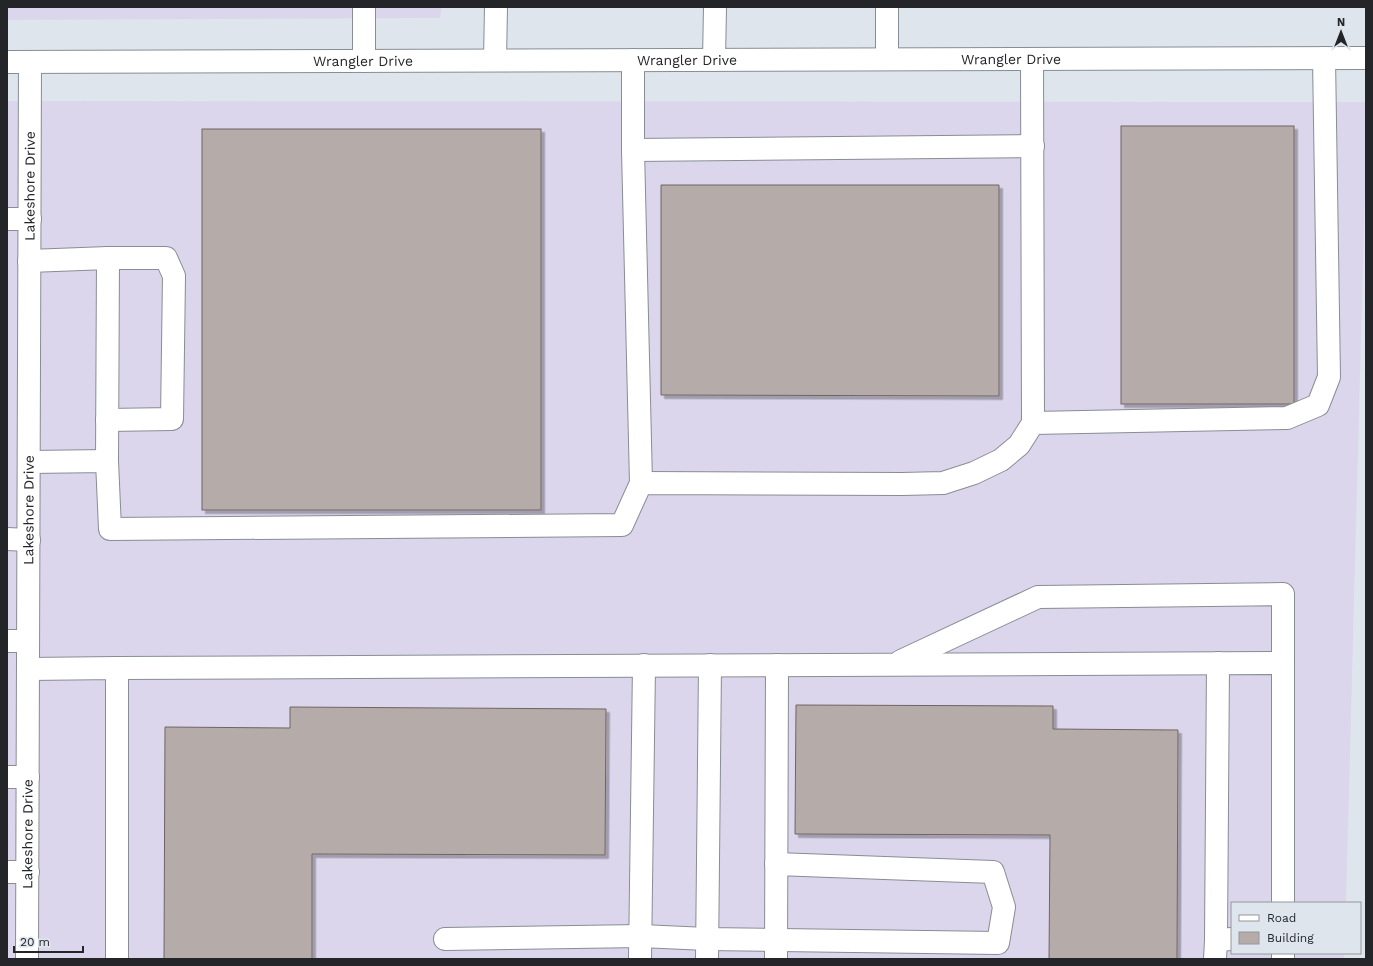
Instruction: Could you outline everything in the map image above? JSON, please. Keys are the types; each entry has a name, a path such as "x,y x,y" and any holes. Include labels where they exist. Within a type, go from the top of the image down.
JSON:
{"street":[{"path":"364,7 364,61"},
{"path":"495,60 496,7"},
{"path":"714,7 714,60"},
{"path":"887,7 887,59"},
{"path":"1033,423 1286,418 1318,405 1329,377 1324,58"},
{"name":"Wrangler Drive","path":"7,62 1366,58"},
{"path":"641,483 943,483 974,473 1001,460 1019,445 1033,423 1032,59"},
{"path":"108,258 107,461 110,529 622,525 641,483 633,150 633,60"},
{"name":"Lakeshore Drive","path":"27,959 17,872 18,777 28,669 18,641 29,540 30,62"},
{"path":"633,150 1033,146"},
{"path":"7,219 30,218"},
{"path":"29,262 108,258 166,258 174,276 172,419 107,420"},
{"path":"29,462 107,461"},
{"path":"7,539 29,540"},
{"path":"894,664 1038,597 1283,594 1283,902"},
{"path":"1218,663 1221,946"},
{"path":"28,669 1283,663"},
{"path":"640,959 644,665"},
{"path":"707,949 710,665"},
{"path":"776,949 777,665"},
{"path":"116,959 117,668"},
{"path":"445,939 641,936 707,949 776,949 998,943 1004,907 993,872 776,864"}],"shaded area":[{"path":"7,7 442,7 440,18 7,20"},
{"path":"7,101 1366,102 1346,902 1231,902 1231,954 1344,954 1344,959 7,959"}],"building":[{"path":"1121,126 1294,126 1294,404 1121,404"},
{"path":"202,129 541,129 541,510 202,510"},
{"path":"661,185 999,185 999,396 661,395"},
{"path":"796,705 1053,706 1053,729 1178,730 1177,959 1049,959 1050,835 795,834"},
{"path":"290,707 606,709 605,855 312,854 312,959 164,959 165,727 290,728"}]}
